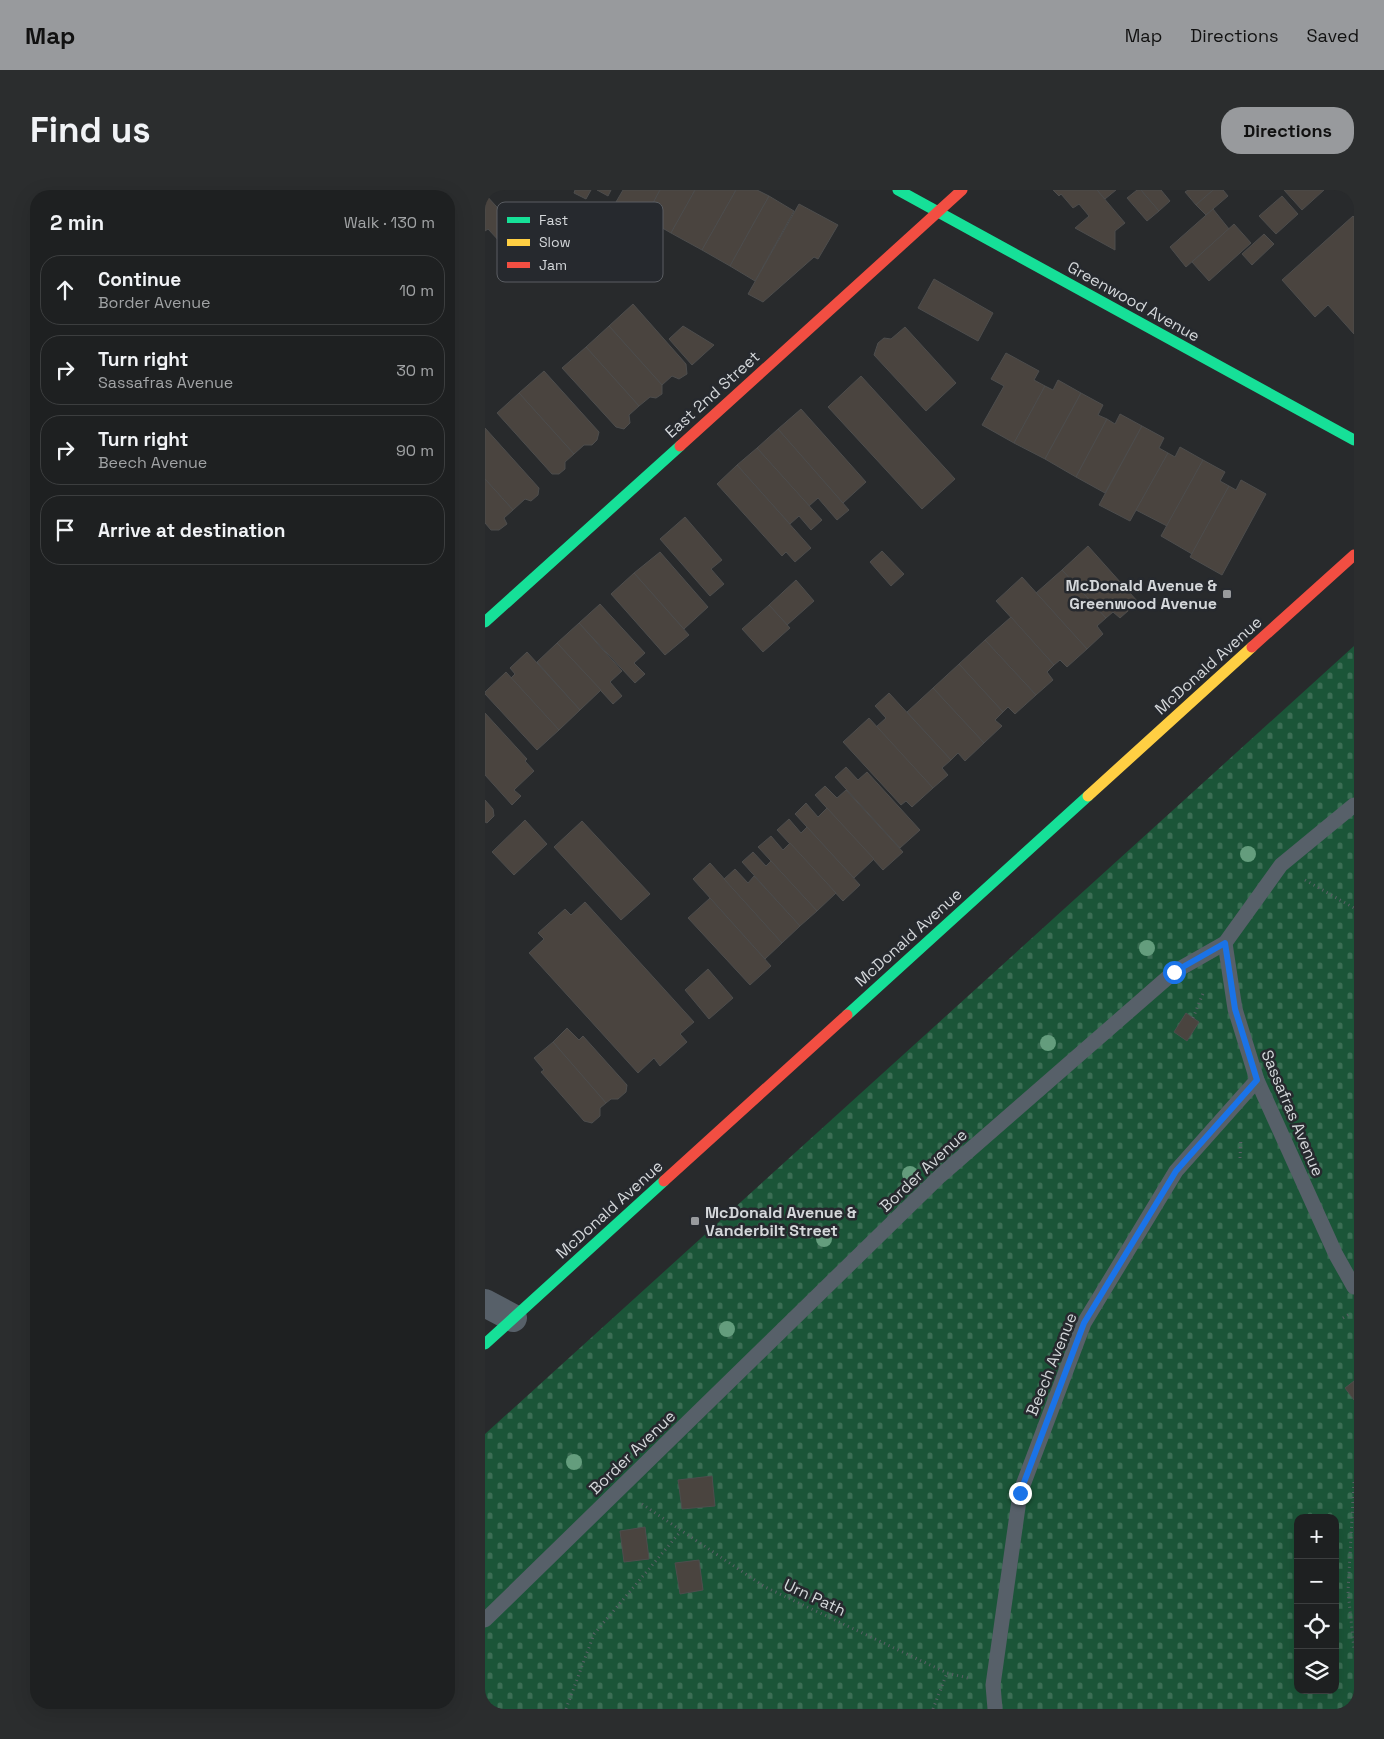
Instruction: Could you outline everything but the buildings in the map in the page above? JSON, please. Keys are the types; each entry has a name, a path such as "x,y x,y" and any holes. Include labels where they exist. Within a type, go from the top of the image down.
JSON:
{"street":[{"name":"Greenwood Avenue","path":"898,190 1354,440"},
{"name":"East 2nd Street","path":"485,622 962,190"},
{"name":"McDonald Avenue","path":"485,1344 1354,555"},
{"path":"485,1303 513,1318"}],"lane":[{"name":"Border Avenue","path":"485,1620 940,1176 1174,972 1225,943 1281,865 1354,805"},
{"name":"Sassafras Avenue","path":"1225,943 1235,1009 1257,1080 1336,1256 1354,1287"},
{"name":"Beech Avenue","path":"995,1709 993,1684 1020,1493 1084,1323 1176,1171 1257,1080"}],"path":[{"path":"1281,865 1354,908"},
{"path":"1354,1482 1348,1591 1354,1649"},
{"name":"Urn Path","path":"619,1489 765,1588 947,1672 993,1684"},
{"path":"566,1709 594,1634 681,1531"},
{"path":"933,1709 947,1672"}],"green space":[{"path":"1354,646 1354,1709 485,1709 485,1434"}],"traffic: fast":[{"path":"898,190 1354,440"},
{"path":"485,622 680,446"},
{"path":"847,1015 1088,796"},
{"path":"485,1344 664,1181"}],"traffic: slow":[{"path":"1088,796 1252,647"}],"traffic: jam":[{"path":"680,446 962,190"},
{"path":"1252,647 1354,555"},
{"path":"664,1181 847,1015"}],"place":[{"name":"McDonald Avenue & Greenwood Avenue","path":"1227,594"},
{"name":"McDonald Avenue & Vanderbilt Street","path":"695,1221"}],"route":[{"path":"1020,1493 1084,1323 1176,1171 1257,1080 1235,1009 1225,943 1174,972"}]}
